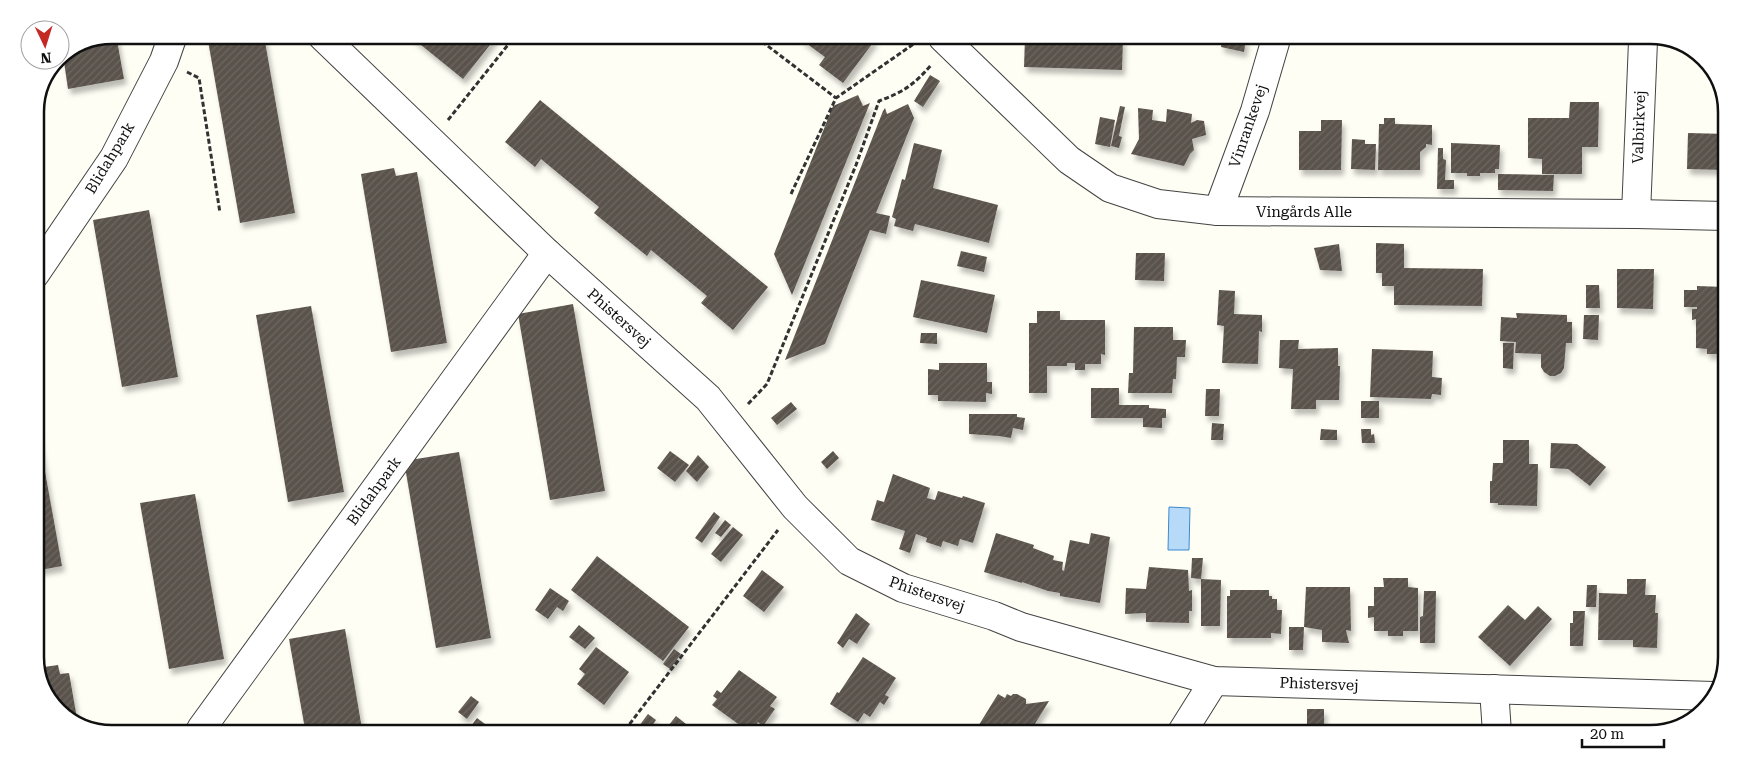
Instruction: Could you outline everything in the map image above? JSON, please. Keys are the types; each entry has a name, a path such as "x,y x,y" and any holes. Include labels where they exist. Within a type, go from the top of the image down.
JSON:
{"street":[{"name":"Blidahpark","path":"44,261 114,158 164,61 170,44"},
{"name":"Phistersvej","path":"330,44 548,253 708,398 795,507 849,561 903,588 994,616 1021,627 1214,681 1706,696"},
{"name":"Vingårds Alle","path":"949,44 1069,160 1110,188 1158,204 1218,211 1718,216"},
{"name":"Vinrankevej","path":"1218,211 1255,111 1275,44"},
{"name":"Valbirkvej","path":"1636,214 1643,44"},
{"name":"Blidahpark","path":"204,725 548,253"},
{"path":"1186,725 1214,681"},
{"path":"1494,689 1496,725"}],"path":[{"path":"431,141 509,44"},
{"path":"765,44 836,98"},
{"path":"791,194 836,98 913,44"},
{"path":"728,424 767,384 856,164 879,101 901,93 921,76 944,44"},
{"path":"164,61 199,78 220,213"},
{"path":"629,725 795,507"}],"water":[{"path":"1169,507 1190,508 1189,550 1168,550"}],"building":[{"path":"103,44 118,44 124,79 68,89 65,70 70,70 70,59 90,47"},
{"path":"209,44 265,44 295,213 240,223"},
{"path":"420,44 491,44 463,79"},
{"path":"807,44 872,44 843,83 819,65 825,57"},
{"path":"1025,44 1123,44 1122,70 1024,67"},
{"path":"1221,44 1245,44 1244,52 1221,47"},
{"path":"930,75 940,81 923,107 914,101"},
{"path":"858,95 863,106 870,103 792,295 774,254 833,106"},
{"path":"540,100 768,287 733,330 701,303 707,296 651,250 647,256 594,213 599,207 541,159 535,167 505,142"},
{"path":"1570,102 1599,102 1598,147 1582,147 1582,174 1542,174 1542,159 1528,158 1528,118 1569,118"},
{"path":"908,104 914,118 876,213 890,216 886,234 870,230 825,344 785,360 883,111 885,108 887,114"},
{"path":"1120,106 1125,107 1119,136 1122,137 1119,148 1111,146"},
{"path":"1138,108 1153,110 1152,120 1166,122 1167,109 1192,114 1191,123 1197,120 1204,121 1206,135 1192,139 1194,150 1184,166 1131,154 1139,139"},
{"path":"1100,117 1115,120 1110,147 1095,144"},
{"path":"1384,118 1395,118 1395,124 1432,125 1432,145 1426,144 1426,147 1420,152 1420,170 1378,170 1379,124 1384,124"},
{"path":"1321,120 1342,120 1341,170 1299,170 1299,131 1321,131"},
{"path":"1688,133 1718,134 1718,170 1687,169"},
{"path":"1352,139 1365,140 1365,144 1376,144 1375,170 1351,169"},
{"path":"914,143 942,150 933,188 998,205 989,243 915,224 913,231 894,226 896,219 892,217 902,179 905,180"},
{"path":"1451,143 1500,145 1499,169 1495,169 1495,173 1480,173 1480,176 1467,176 1467,173 1451,173"},
{"path":"1438,148 1443,148 1443,159 1446,160 1445,180 1454,180 1454,189 1437,189"},
{"path":"394,168 396,176 417,172 447,343 391,352 361,174"},
{"path":"1498,174 1554,175 1553,191 1498,190"},
{"path":"149,210 178,377 122,387 93,220"},
{"path":"1376,243 1404,244 1404,268 1483,269 1482,306 1394,305 1394,286 1382,286 1382,273 1376,273"},
{"path":"1339,244 1342,271 1320,270 1314,248"},
{"path":"961,251 987,257 984,272 957,266"},
{"path":"1136,253 1165,253 1164,281 1135,280"},
{"path":"1617,269 1654,269 1653,309 1617,308"},
{"path":"921,280 995,295 987,333 913,317"},
{"path":"1586,285 1599,285 1600,308 1586,308"},
{"path":"1697,286 1718,287 1718,354 1707,354 1707,349 1696,348 1696,319 1692,320 1692,309 1697,309 1697,307 1684,307 1684,290 1697,290"},
{"path":"1219,290 1235,291 1234,314 1262,315 1262,332 1259,331 1258,364 1222,363 1224,326 1217,325"},
{"path":"573,304 605,491 550,500 518,314"},
{"path":"311,306 344,492 288,502 256,315"},
{"path":"1037,311 1060,311 1060,320 1105,320 1105,355 1101,354 1101,364 1085,364 1085,370 1075,370 1075,363 1067,363 1067,366 1047,366 1047,393 1029,393 1029,323 1037,323"},
{"path":"1516,313 1567,315 1567,322 1572,322 1572,343 1566,343 1564,368 1561,373 1550,376 1541,367 1541,354 1515,353 1516,342 1500,341 1501,317 1517,318"},
{"path":"1584,315 1599,315 1598,340 1583,339"},
{"path":"1134,327 1173,327 1173,340 1186,340 1185,357 1177,357 1176,379 1173,379 1172,393 1128,393 1129,373 1133,373"},
{"path":"921,333 937,333 937,344 920,343"},
{"path":"1280,340 1299,340 1298,349 1338,348 1338,366 1340,366 1339,400 1316,400 1316,409 1291,409 1293,369 1279,368"},
{"path":"1503,343 1514,343 1513,369 1503,368"},
{"path":"1372,349 1433,351 1432,377 1442,378 1441,395 1432,394 1431,399 1370,397"},
{"path":"939,363 987,363 987,382 992,382 992,394 986,393 986,402 938,401 938,395 928,395 928,369 939,370"},
{"path":"1091,388 1119,388 1119,405 1149,405 1149,408 1166,409 1166,418 1162,418 1162,428 1143,427 1143,418 1091,418"},
{"path":"1206,389 1220,389 1219,416 1205,416"},
{"path":"1361,401 1379,401 1379,418 1361,418"},
{"path":"791,402 797,409 777,425 771,418"},
{"path":"969,414 1017,414 1017,417 1025,418 1023,430 1013,428 1011,438 969,434"},
{"path":"1212,423 1224,424 1223,440 1211,440"},
{"path":"1321,429 1337,430 1337,440 1320,440"},
{"path":"1361,429 1371,429 1371,435 1374,434 1375,443 1362,443"},
{"path":"1503,440 1529,440 1529,464 1538,464 1537,506 1490,503 1490,481 1492,481 1493,463 1503,463"},
{"path":"1551,443 1577,444 1606,467 1590,486 1568,469 1550,468"},
{"path":"670,451 689,465 675,482 657,468"},
{"path":"833,451 839,458 827,469 821,462"},
{"path":"459,452 491,638 436,648 404,461"},
{"path":"698,455 709,467 697,482 686,471"},
{"path":"44,466 62,566 44,569"},
{"path":"893,474 930,488 927,498 935,500 938,491 985,503 973,543 960,539 958,546 943,541 941,547 926,542 927,538 916,534 910,553 899,549 905,531 871,520 877,500 884,502"},
{"path":"195,494 224,659 169,669 140,503"},
{"path":"714,512 720,517 702,543 695,538"},
{"path":"725,520 731,525 721,537 715,533"},
{"path":"733,527 743,535 721,562 711,554"},
{"path":"996,533 1034,545 1033,548 1054,556 1053,560 1063,562 1062,570 1064,571 1070,540 1089,544 1091,533 1110,537 1100,603 1060,596 1060,593 984,572"},
{"path":"597,556 689,627 663,661 571,590"},
{"path":"1192,558 1203,558 1201,579 1191,578"},
{"path":"1149,567 1188,570 1189,591 1192,590 1192,611 1189,611 1189,623 1146,622 1146,613 1125,614 1126,588 1146,589"},
{"path":"762,570 784,587 764,612 743,596"},
{"path":"1383,578 1408,578 1408,587 1418,588 1418,631 1403,631 1403,636 1388,636 1388,631 1374,631 1374,617 1368,618 1368,606 1374,606 1374,587 1384,587"},
{"path":"1201,579 1221,580 1220,626 1201,626"},
{"path":"1627,579 1646,579 1645,595 1656,595 1655,613 1658,613 1657,648 1633,647 1633,640 1598,640 1599,593 1627,594"},
{"path":"1587,585 1597,585 1596,607 1586,607"},
{"path":"1306,587 1350,587 1351,631 1346,630 1349,643 1322,642 1322,630 1304,627"},
{"path":"550,588 569,601 563,611 557,607 548,619 535,610"},
{"path":"1230,590 1269,590 1269,596 1272,596 1272,599 1277,599 1277,610 1282,610 1281,634 1271,633 1271,638 1227,638 1227,596 1230,596"},
{"path":"1424,591 1436,591 1435,643 1420,643 1420,617 1423,616"},
{"path":"1508,605 1525,620 1538,606 1552,619 1510,666 1478,637"},
{"path":"1573,611 1585,611 1583,646 1570,646 1570,623 1573,623"},
{"path":"856,613 870,624 857,644 849,639 843,648 837,643"},
{"path":"579,625 595,638 585,649 569,637"},
{"path":"1289,627 1304,627 1303,650 1289,650"},
{"path":"345,629 361,725 304,725 289,639"},
{"path":"596,647 629,672 604,705 577,684 585,674 579,669"},
{"path":"674,649 681,654 670,669 663,664"},
{"path":"863,657 896,678 885,695 889,697 884,705 880,702 870,717 864,713 858,722 830,704"},
{"path":"58,665 60,674 69,673 76,715 55,695 47,679 45,667"},
{"path":"739,670 777,697 770,706 775,709 764,725 758,722 756,725 740,725 712,705 717,699 713,696 717,690 721,693"},
{"path":"998,694 1005,698 1007,694 1011,696 1017,694 1026,699 1026,704 1049,701 1034,725 979,725"},
{"path":"471,696 479,702 467,719 458,712"},
{"path":"1307,709 1324,709 1324,725 1307,725"},
{"path":"648,714 656,720 652,725 640,725"},
{"path":"676,716 687,725 669,725"},
{"path":"477,718 486,725 472,725"}]}
